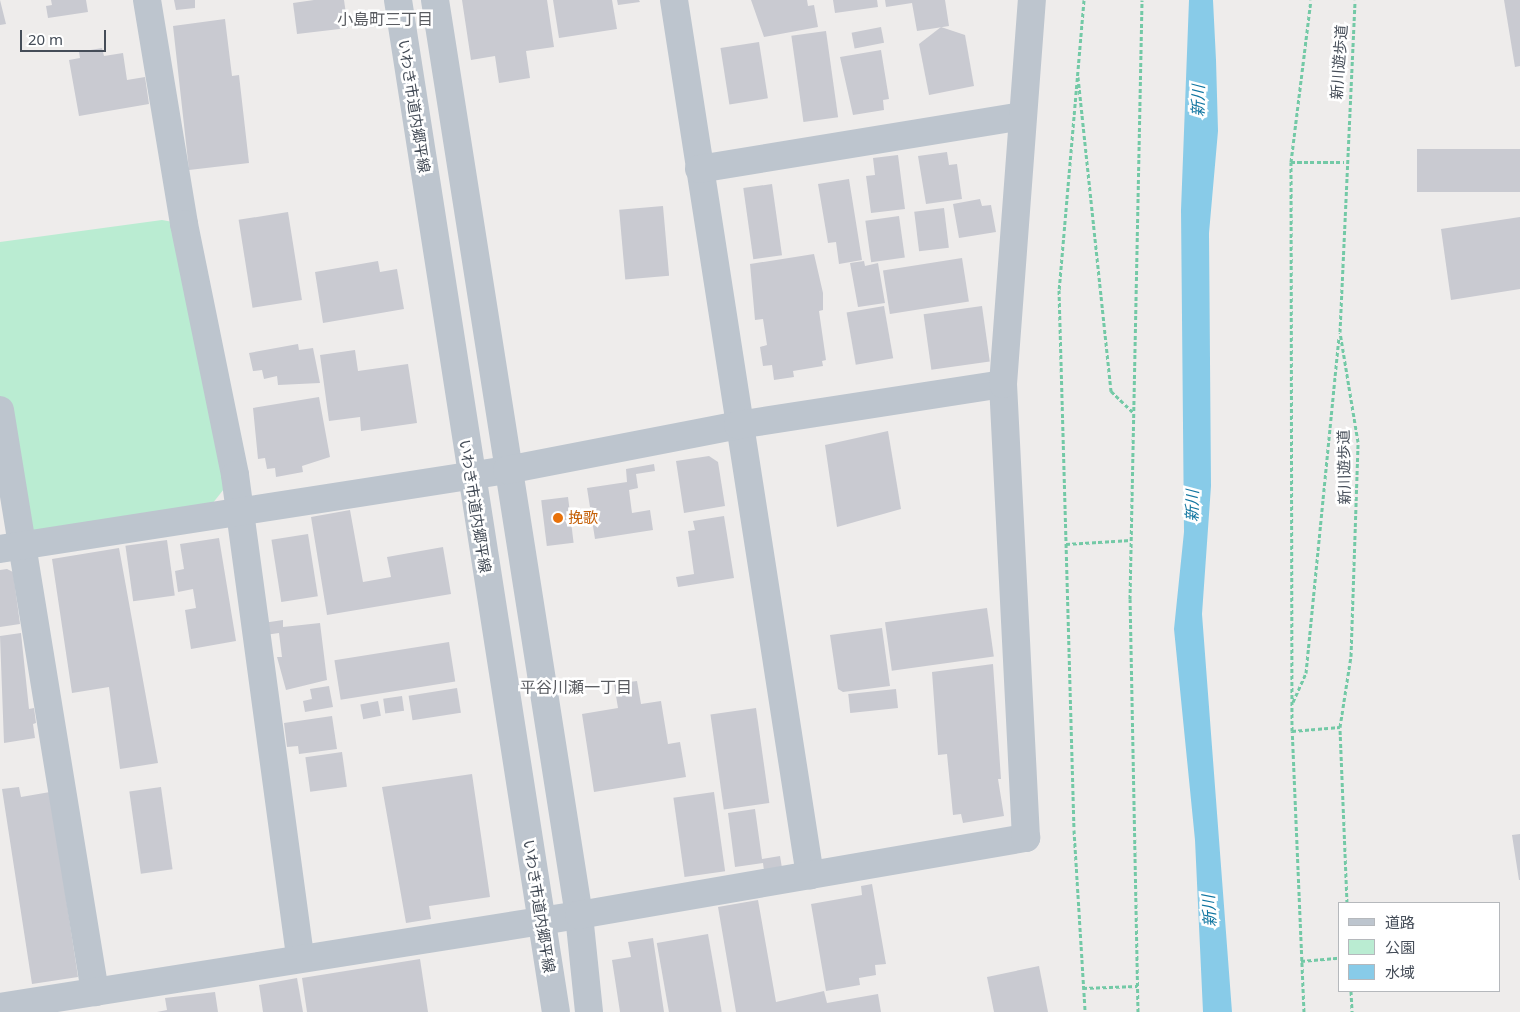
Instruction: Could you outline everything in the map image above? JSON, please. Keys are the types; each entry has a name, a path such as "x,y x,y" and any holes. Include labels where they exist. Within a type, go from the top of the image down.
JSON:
{"street":[{"path":"147,0 184,224 235,475 237,514 300,957"},
{"name":"いわき市道内郷平線","path":"398,0 470,476 556,1012"},
{"path":"436,0 507,470 579,915 589,1012"},
{"path":"674,0 738,426 810,875"},
{"path":"0,1007 300,957 541,922 1026,838 1003,384 1032,0"},
{"path":"699,169 1022,116"},
{"path":"12,546 237,514 507,470 738,426 1003,384"},
{"path":"0,410 12,546 95,992"}],"path":[{"path":"1084,0 1059,290 1066,544 1085,1012"},
{"path":"1138,1012 1131,540 1142,0"},
{"path":"1304,1012 1292,731 1291,162 1311,0"},
{"name":"新川遊歩道","path":"1347,902 1340,726 1351,656 1358,442 1340,332 1344,162 1355,0"},
{"path":"1077,70 1111,391 1134,413"},
{"path":"1291,162 1344,162"},
{"path":"1292,704 1306,673 1340,332"},
{"path":"1066,544 1131,540"},
{"path":"1292,731 1340,726"},
{"path":"1301,961 1338,958"},
{"path":"1083,988 1137,986"},
{"path":"1351,992 1352,1012"}],"green space":[{"path":"162,220 184,224 235,475 201,518 44,542 20,522 0,410 0,242"}],"water":[{"name":"新川","path":"1189,0 1213,0 1216,60 1218,131 1209,233 1211,486 1202,614 1232,1012 1203,1012 1195,840 1174,629 1184,532 1181,210"}],"building":[{"path":"0,0 6,24 0,25"},
{"path":"51,0 86,0 88,12 48,18 46,6 52,5"},
{"path":"174,0 195,0 195,8 176,10"},
{"path":"314,0 344,0 348,28 297,34 293,3"},
{"path":"462,0 547,0 554,47 526,51 530,78 499,83 495,56 471,60"},
{"path":"553,0 612,0 617,29 559,38"},
{"path":"617,0 639,0 640,2 618,5"},
{"path":"751,0 807,0 808,6 814,5 818,27 764,37"},
{"path":"833,0 877,0 878,7 835,13"},
{"path":"885,0 945,0 949,26 917,31 912,3 886,7"},
{"path":"1504,0 1520,0 1520,66 1515,67"},
{"path":"225,19 232,76 239,75 249,163 189,170 173,26"},
{"path":"881,27 884,43 855,48 852,33"},
{"path":"941,27 965,35 974,86 929,95 919,44"},
{"path":"826,31 838,117 803,122 791,36"},
{"path":"759,42 768,98 729,104 720,48"},
{"path":"102,48 104,56 123,53 127,80 145,77 149,104 79,116 69,60 80,58 79,52"},
{"path":"881,50 889,99 883,100 884,110 853,115 840,57"},
{"path":"1417,149 1520,149 1520,192 1417,192"},
{"path":"947,152 949,165 957,164 962,199 926,204 918,156"},
{"path":"898,155 905,209 871,213 866,176 875,175 873,158"},
{"path":"849,179 862,260 839,264 836,242 828,243 818,184"},
{"path":"772,184 782,255 753,259 743,188"},
{"path":"980,199 982,206 991,205 996,232 959,238 953,204"},
{"path":"663,206 669,276 625,280 619,210"},
{"path":"944,208 949,248 919,251 914,212"},
{"path":"288,212 302,300 253,308 239,220"},
{"path":"899,216 905,258 871,262 865,221"},
{"path":"1520,217 1520,289 1451,300 1441,229"},
{"path":"814,254 823,293 823,310 819,311 826,360 822,361 823,366 793,371 794,377 774,380 772,365 763,366 760,347 767,345 763,319 755,320 750,264"},
{"path":"962,258 969,301 890,314 883,271"},
{"path":"378,261 380,272 397,269 404,309 323,323 315,272"},
{"path":"864,261 865,266 878,263 885,303 858,307 850,263"},
{"path":"884,306 893,358 856,365 847,313"},
{"path":"982,306 990,361 931,370 924,314"},
{"path":"298,344 299,350 313,348 320,383 278,385 277,376 264,379 262,370 253,371 249,353"},
{"path":"355,350 358,371 408,364 417,423 361,431 360,417 329,421 320,355"},
{"path":"319,397 330,457 302,466 303,472 276,477 275,468 267,469 265,458 258,459 253,408"},
{"path":"888,431 901,509 837,527 825,445"},
{"path":"709,456 718,462 725,506 684,513 676,461"},
{"path":"654,464 655,471 636,474 638,488 629,490 632,513 650,510 653,530 595,539 587,488 627,482 626,469"},
{"path":"568,497 574,543 547,546 541,500"},
{"path":"350,510 363,582 391,577 387,557 443,547 451,594 327,615 311,517"},
{"path":"724,516 734,578 678,587 676,577 694,574 688,531 695,530 693,521"},
{"path":"308,534 318,596 281,602 271,540"},
{"path":"219,538 236,641 191,649 185,610 196,608 193,589 178,592 175,571 184,569 180,544"},
{"path":"167,540 175,595 133,601 125,546"},
{"path":"119,548 158,763 120,769 109,687 72,693 52,559"},
{"path":"7,569 13,572 20,624 0,627 0,570"},
{"path":"987,608 994,657 892,671 885,622"},
{"path":"283,620 283,627 320,623 327,680 286,690 277,657 282,657 279,633 265,635 263,623"},
{"path":"882,628 890,686 843,692 838,689 830,635"},
{"path":"21,633 29,709 34,708 36,723 33,724 35,738 4,743 0,636"},
{"path":"449,642 455,682 341,700 334,660"},
{"path":"993,664 1001,779 998,779 1004,816 963,823 961,814 953,815 947,754 938,755 932,672"},
{"path":"637,681 641,704 661,701 668,744 680,742 686,777 594,792 582,714 618,708 614,684"},
{"path":"329,686 333,707 305,712 303,701 312,699 310,689"},
{"path":"457,688 461,713 413,720 409,696"},
{"path":"896,689 898,708 850,713 848,694"},
{"path":"402,696 404,711 385,713 383,699"},
{"path":"378,701 381,716 363,719 360,704"},
{"path":"756,708 769,803 724,809 710,714"},
{"path":"332,716 337,749 299,754 298,746 287,747 284,723"},
{"path":"342,752 347,787 310,792 305,757"},
{"path":"472,774 490,897 429,906 431,919 406,923 382,787"},
{"path":"19,787 21,797 50,792 78,977 32,984 2,789"},
{"path":"161,787 173,869 141,874 129,791"},
{"path":"714,792 725,871 685,877 673,798"},
{"path":"755,809 762,859 780,856 782,868 764,871 763,863 735,867 728,813"},
{"path":"1520,834 1520,880 1519,880 1512,835"},
{"path":"872,884 886,964 875,965 876,975 859,978 860,985 826,991 811,904 862,895 861,886"},
{"path":"758,900 776,1002 824,991 827,1003 878,994 881,1012 736,1012 718,907"},
{"path":"708,934 722,1012 669,1012 657,943"},
{"path":"653,938 664,1012 620,1012 612,960 631,957 628,942"},
{"path":"420,959 428,1012 307,1012 302,978"},
{"path":"1039,966 1048,1012 994,1012 987,977"},
{"path":"297,978 303,1012 263,1012 259,985"},
{"path":"215,992 218,1012 157,1012 167,1010 165,998"}],"place":[{"name":"挽歌","path":"558,518"}],"district":[{"name":"小島町三丁目","path":"385,19"},
{"name":"平谷川瀬一丁目","path":"576,687"}]}
